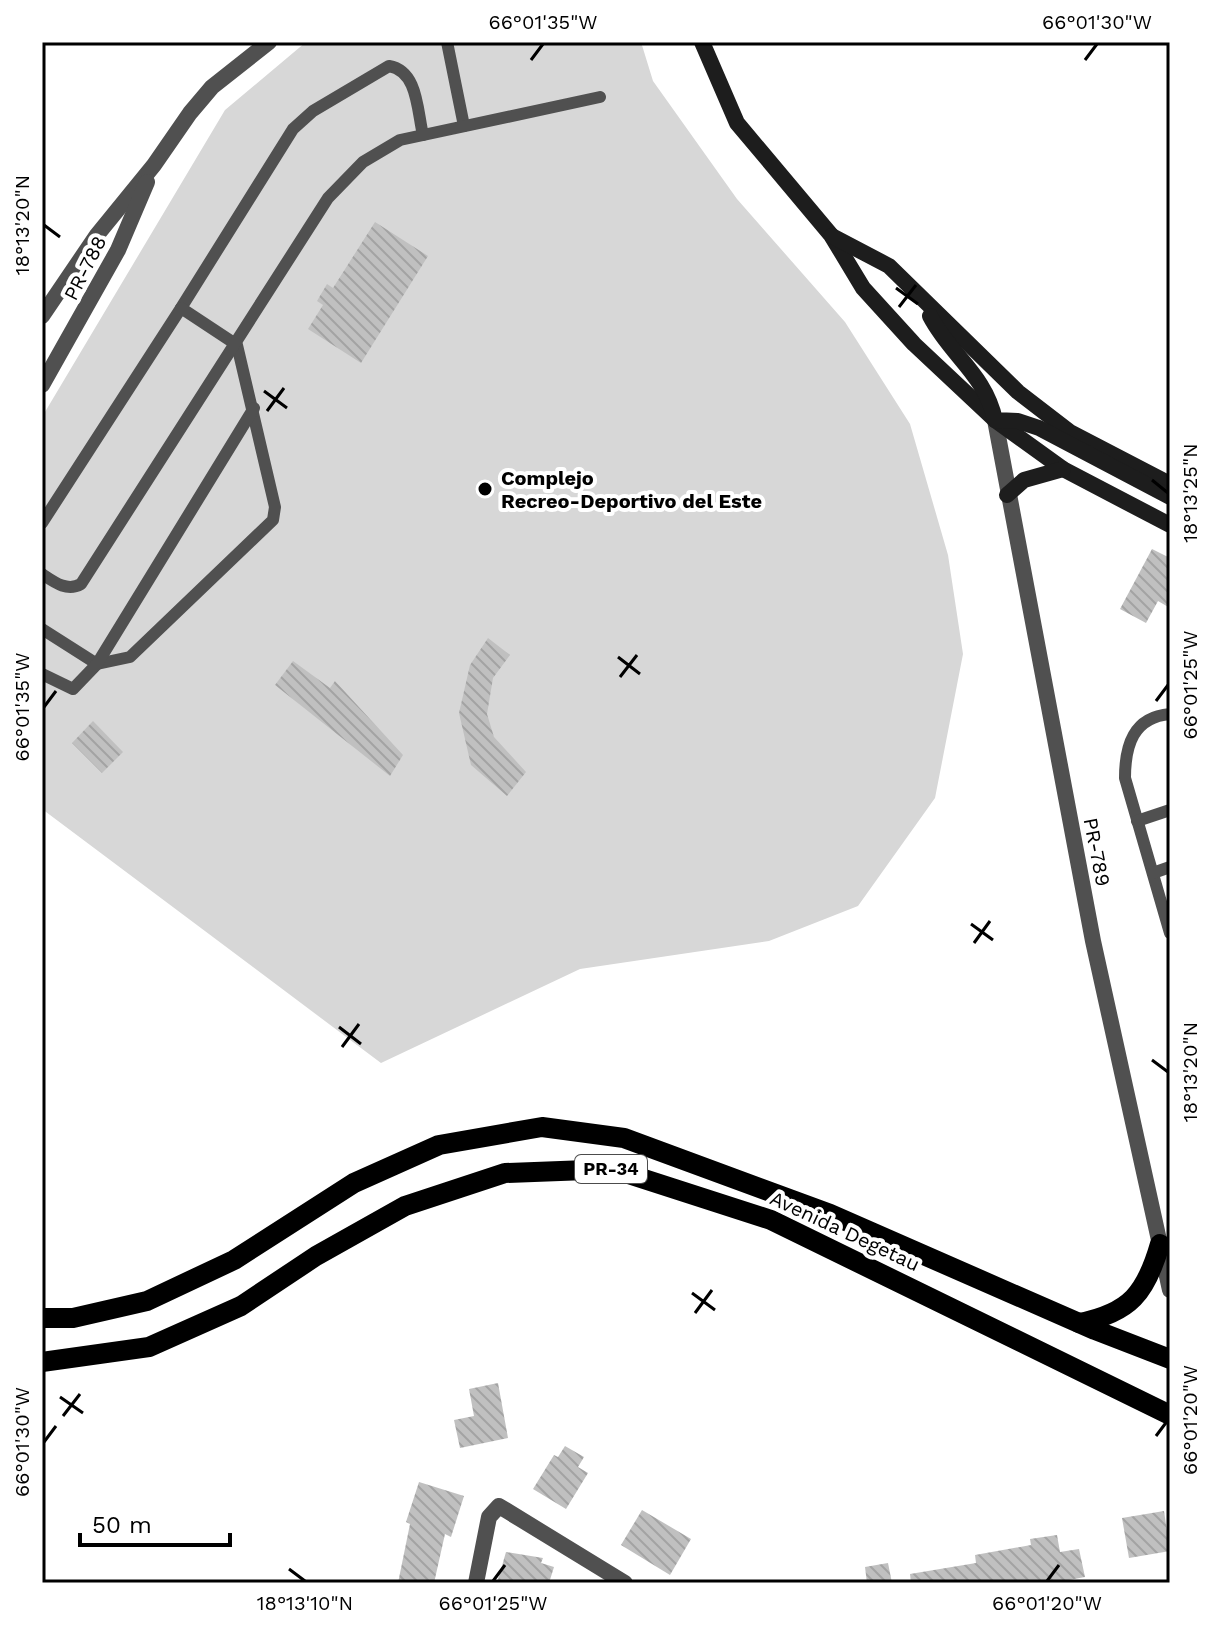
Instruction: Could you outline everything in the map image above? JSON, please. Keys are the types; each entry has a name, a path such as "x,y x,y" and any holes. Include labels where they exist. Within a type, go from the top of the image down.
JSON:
{"main road":[{"path":"702,42 737,123 831,235 863,288 914,344 995,420 1063,469 1170,525"},
{"path":"831,235 889,266 1018,392 1070,432 1170,484"},
{"path":"920,297 938,332 983,384 995,420"},
{"path":"995,420 1018,421 1039,428 1170,497"},
{"path":"1007,495 1024,480 1063,469"},
{"name":"Avenida Degetau","path":"42,1318 73,1318 147,1301 234,1260 354,1183 439,1145 542,1127 624,1138 639,1143 830,1214 1079,1323 1170,1359"},
{"name":"Avenida Degetau","path":"42,1362 149,1347 241,1306 316,1256 419,1202 505,1173 613,1169 771,1220 1170,1415"},
{"path":"1079,1323 1110,1315 1135,1299 1160,1244"}],"street":[{"name":"PR-788","path":"42,316 97,235 212,87 269,42"},
{"name":"PR-788","path":"42,385 118,250 154,165"},
{"name":"PR-789","path":"995,420 1093,941 1170,1290"},
{"path":"476,1583 489,1517 499,1506 625,1583"}],"lane":[{"path":"447,42 464,126"},
{"path":"42,523 293,129 313,111 389,66 401,68 409,75 423,135"},
{"path":"42,574 60,586 75,588 81,584 237,345 328,198 346,177 381,150 400,140 600,97"},
{"path":"42,629 97,664 130,657 273,520 275,507 237,345 181,308"},
{"path":"42,674 73,689 97,664 254,408"},
{"path":"1169,927 1125,778 1125,754 1133,733 1142,724 1157,715 1170,714"},
{"path":"1137,821 1170,810"},
{"path":"1153,873 1170,867"}],"shaded area":[{"name":"Complejo Recreo-Deportivo del Este","path":"306,42 641,42 653,81 737,199 845,322 910,424 948,555 963,654 935,798 858,906 769,941 580,969 381,1063 42,809 42,417 225,110"}],"building":[{"path":"375,222 428,256 361,363 308,329 323,305 317,301 327,284 333,288"},
{"path":"1152,549 1170,558 1170,608 1158,601 1146,623 1120,609"},
{"path":"488,638 510,655 493,678 487,714 494,737 526,772 507,796 471,765 459,713 470,665"},
{"path":"293,661 330,688 335,681 403,755 390,776 275,685"},
{"path":"93,721 123,752 102,773 72,743"},
{"path":"498,1383 508,1438 460,1448 454,1420 474,1416 469,1389"},
{"path":"565,1446 584,1457 578,1467 588,1473 566,1509 533,1489 554,1455 558,1457"},
{"path":"419,1482 464,1496 451,1537 445,1534 434,1583 398,1583 410,1524 406,1522"},
{"path":"642,1510 691,1539 670,1575 621,1545"},
{"path":"1164,1511 1170,1551 1129,1558 1122,1518"},
{"path":"1057,1535 1060,1552 1079,1549 1085,1577 1053,1583 911,1583 910,1574 976,1563 975,1555 1031,1545 1030,1539"},
{"path":"506,1552 543,1558 541,1563 554,1567 549,1583 497,1583"},
{"path":"888,1563 892,1583 867,1583 865,1567"}],"place":[{"name":"Complejo Recreo-Deportivo del Este","path":"485,489"}]}
